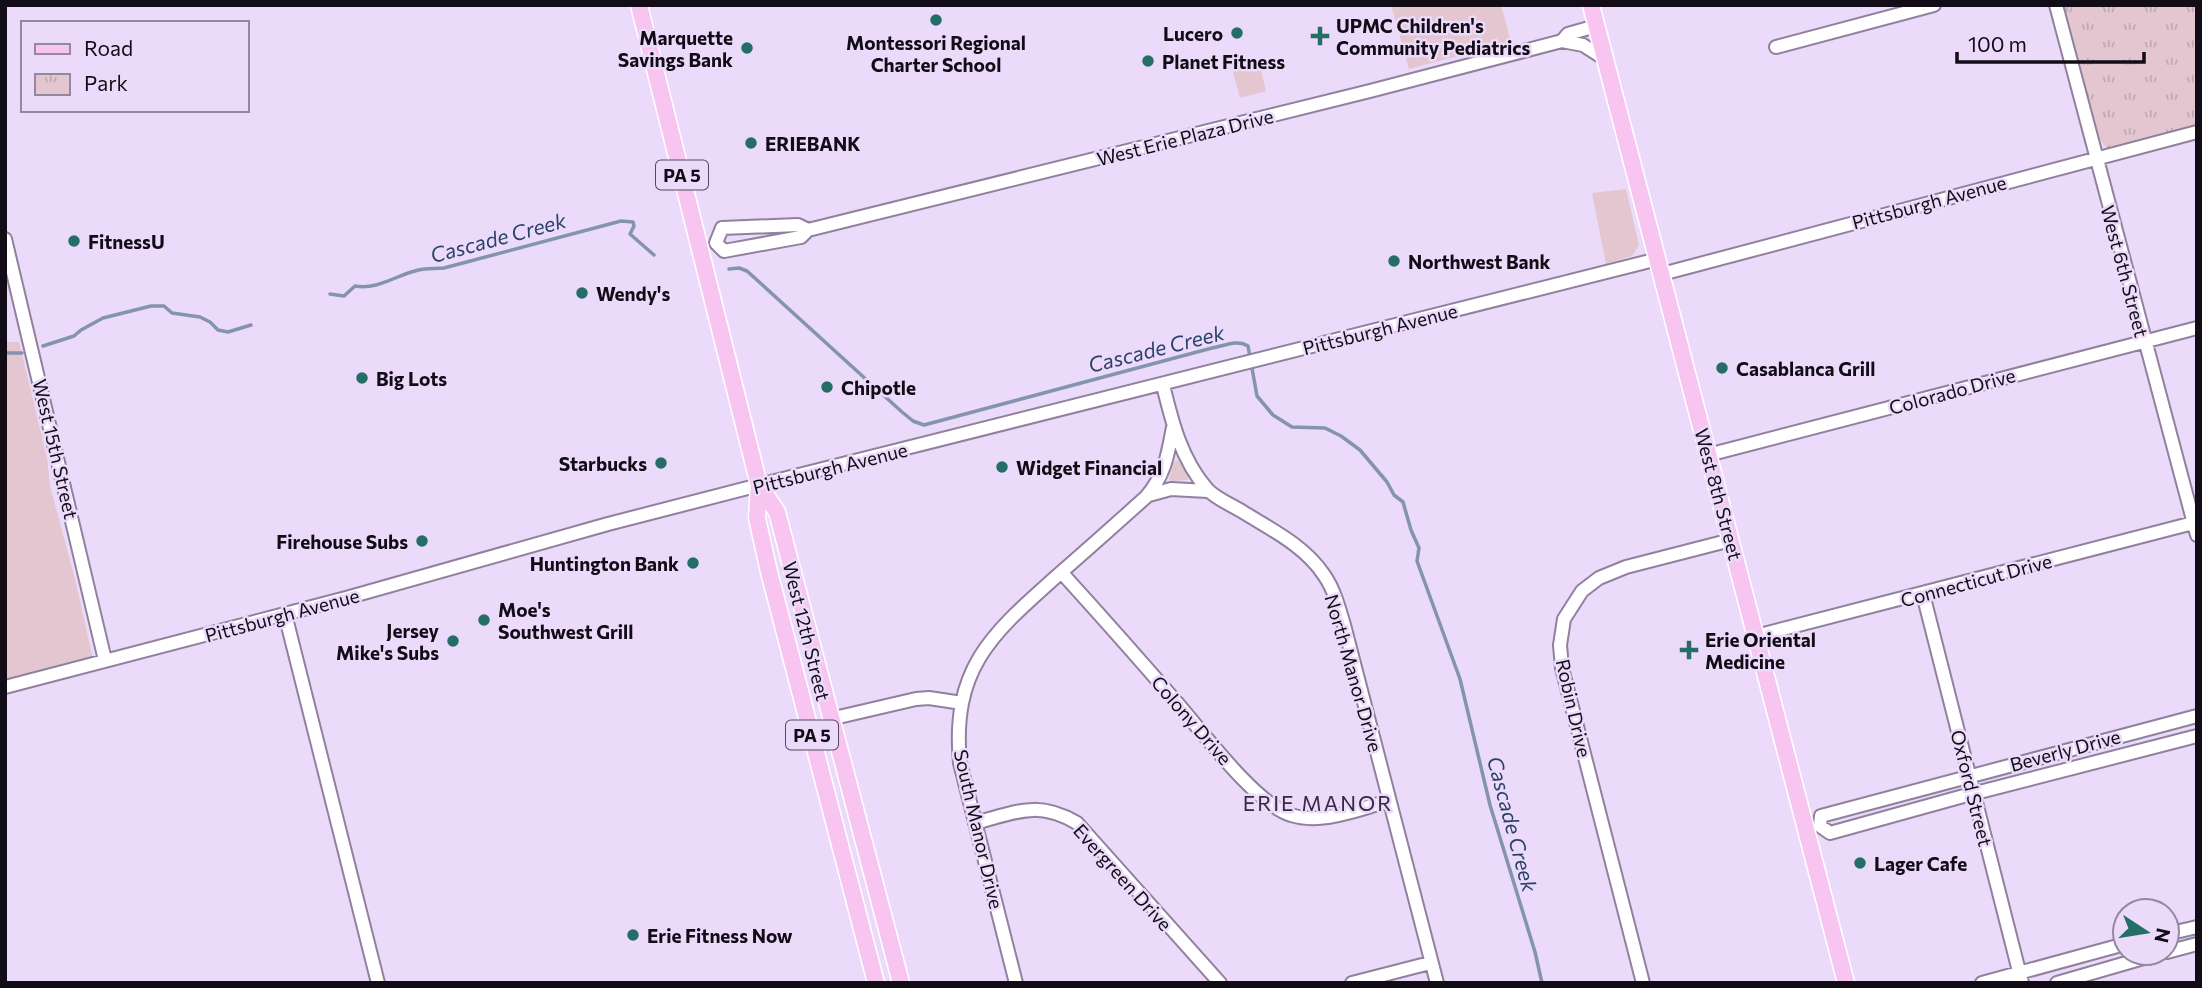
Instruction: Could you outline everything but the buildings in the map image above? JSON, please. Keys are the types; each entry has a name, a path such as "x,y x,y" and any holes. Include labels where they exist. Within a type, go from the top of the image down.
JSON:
{"main road":[{"name":"West 12th Street","path":"639,5 708,245 759,485 757,518 760,533 876,983"},
{"name":"West 8th Street","path":"1591,5 1756,636 1813,827 1846,983"},
{"name":"West 12th Street","path":"759,485 777,512 901,983"}],"street":[{"path":"1776,47 1934,5"},
{"name":"West 6th Street","path":"2056,5 2144,342 2196,527"},
{"name":"West Erie Plaza Drive","path":"808,230 798,225 722,228 708,245 727,251 801,237 808,230 1370,92 1562,41 1568,34 1596,26"},
{"path":"1562,41 1583,45 1605,59"},
{"name":"Pittsburgh Avenue","path":"5,687 759,485 1262,360 1660,267 2197,132"},
{"name":"West 15th Street","path":"5,239 24,309 105,660"},
{"name":"Colorado Drive","path":"1708,454 2197,328"},
{"name":"North Manor Drive","path":"1163,385 1173,426 1183,452 1208,491 1289,540 1325,575 1345,625 1437,983"},
{"name":"South Manor Drive","path":"1016,983 960,763 962,703 974,666 991,638 1157,485 1165,467 1173,426"},
{"name":"South Manor Drive","path":"1146,497 1165,489 1208,491"},
{"name":"Connecticut Drive","path":"1756,636 2196,527"},
{"name":"Robin Drive","path":"1643,983 1562,668 1560,645 1564,619 1582,591 1611,572 1731,540"},
{"name":"Colony Drive","path":"1062,573 1230,764 1276,810 1292,816 1317,818 1389,801"},
{"name":"Oxford Street","path":"1923,594 2020,978"},
{"path":"285,614 378,983"},
{"path":"831,719 916,699 929,698 962,703"},
{"name":"Beverly Drive","path":"2197,716 1821,816 1813,827 1828,834 1974,793 2197,736"},
{"name":"Evergreen Drive","path":"975,823 1039,808 1063,815 1077,823 1216,981"},
{"path":"1982,983 2020,978 2111,949"},
{"path":"1352,983 1430,963"},
{"path":"2057,983 2112,967"}],"green space":[{"path":"1391,5 1501,5 1511,42 1409,69"},
{"path":"2064,5 2197,5 2197,125 2108,149 2101,140 2087,105"},
{"path":"1258,58 1266,91 1240,98 1231,65"},
{"path":"1626,189 1639,245 1632,256 1606,264 1592,193"},
{"path":"5,342 19,342 47,458 50,486 93,659 5,681"},
{"path":"1178,460 1189,476 1188,480 1169,479 1174,462"}],"waterway":[{"name":"Cascade Creek","path":"330,294 344,296 355,286 371,286 418,270 444,268 621,221 633,222 630,234 654,255"},
{"name":"Cascade Creek","path":"729,269 747,271 902,412 913,421 924,425 1212,348 1235,343 1248,346 1257,396 1273,415 1292,427 1325,428 1341,436 1360,450 1387,482 1394,495 1403,502 1419,548 1417,561 1460,679 1490,805 1542,983"},
{"name":"Cascade Creek","path":"43,346 74,336 103,318 151,306 164,306 172,313 200,317 218,330 228,332 251,325"},
{"name":"Cascade Creek","path":"5,353 22,353"}],"place":[{"name":"Montessori Regional Charter School","path":"936,20"},
{"name":"Lucero","path":"1237,33"},
{"name":"UPMC Children's Community Pediatrics","path":"1320,36"},
{"name":"Marquette Savings Bank","path":"747,48"},
{"name":"Planet Fitness","path":"1148,61"},
{"name":"ERIEBANK","path":"751,143"},
{"name":"FitnessU","path":"74,241"},
{"name":"Northwest Bank","path":"1394,261"},
{"name":"Wendy's","path":"582,293"},
{"name":"Casablanca Grill","path":"1722,368"},
{"name":"Big Lots","path":"362,378"},
{"name":"Chipotle","path":"827,387"},
{"name":"Starbucks","path":"661,463"},
{"name":"Widget Financial","path":"1002,467"},
{"name":"Firehouse Subs","path":"422,541"},
{"name":"Huntington Bank","path":"693,563"},
{"name":"Moe's Southwest Grill","path":"484,620"},
{"name":"Jersey Mike's Subs","path":"453,641"},
{"name":"Erie Oriental Medicine","path":"1689,650"},
{"name":"Lager Cafe","path":"1860,863"},
{"name":"Erie Fitness Now","path":"633,935"}],"district":[{"name":"ERIE MANOR","path":"1318,802"}]}
